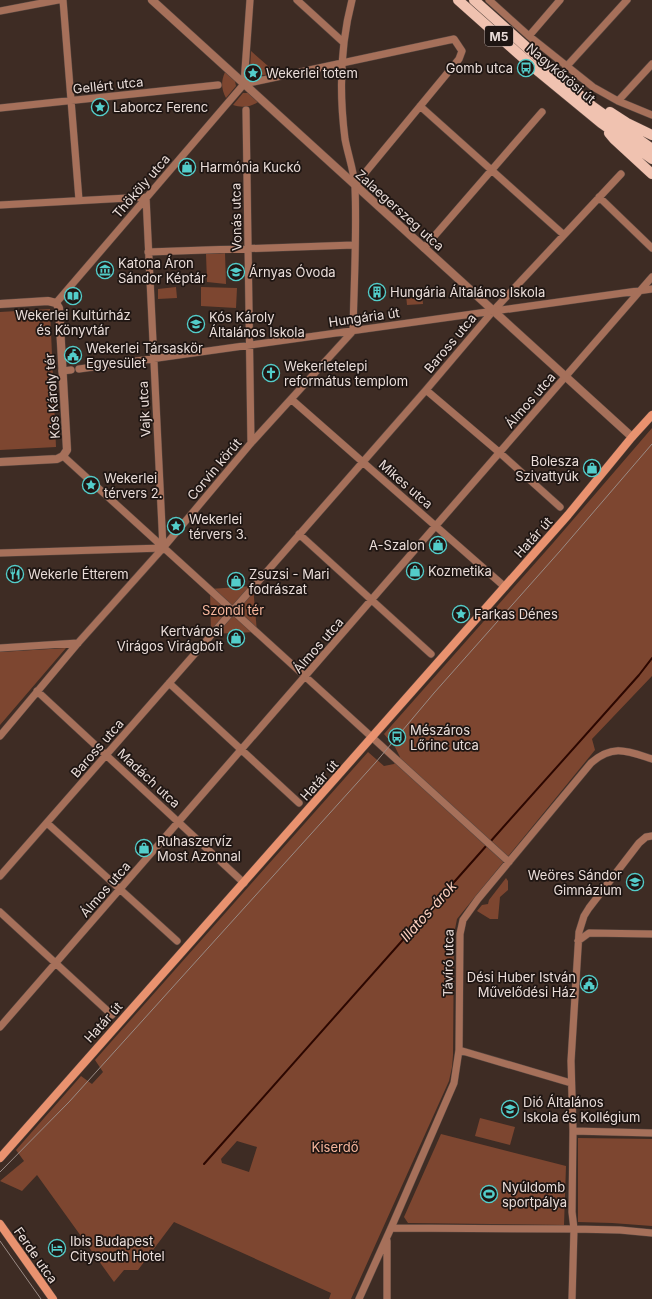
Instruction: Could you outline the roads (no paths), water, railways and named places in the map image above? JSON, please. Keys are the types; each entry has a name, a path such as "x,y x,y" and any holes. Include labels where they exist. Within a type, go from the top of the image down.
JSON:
{"main road":[{"name":"Nagykőrösi út","path":"458,0 601,123 652,159"},
{"name":"Nagykőrösi út","path":"474,0 582,97 604,115 652,149"},
{"path":"582,97 627,123 652,135"},
{"path":"601,123 614,139 652,174"},
{"name":"Határ út","path":"0,1158 505,587 652,415"},
{"name":"Ferde utca","path":"0,1224 53,1299"}],"street":[{"path":"0,11 58,0"},
{"path":"63,0 79,200"},
{"name":"Zalaegerszeg utca","path":"152,0 632,437"},
{"path":"250,0 244,84 454,39 462,51 459,59 355,185"},
{"path":"298,0 343,42"},
{"path":"352,0 343,42 341,63 341,111 346,147 355,185 353,331"},
{"path":"529,36 560,0"},
{"path":"566,67 627,0"},
{"name":"Nagykőrösi út","path":"491,1 529,36 593,87 618,101 652,115"},
{"path":"618,101 652,64"},
{"name":"Thököly utca","path":"56,303 244,84"},
{"name":"Gellért utca","path":"0,108 218,85"},
{"path":"420,106 564,235"},
{"name":"Vonás utca","path":"246,110 251,443"},
{"path":"424,248 542,112"},
{"name":"Baross utca","path":"0,876 426,390 493,311 621,174"},
{"path":"599,197 652,248"},
{"path":"0,205 79,200 146,198"},
{"name":"Vajk utca","path":"146,198 163,548"},
{"path":"148,252 354,245"},
{"name":"Álmos utca","path":"0,1027 121,890 652,277"},
{"name":"Hungária út","path":"62,371 652,289"},
{"path":"0,304 48,301 56,303"},
{"name":"Kós Károly tér","path":"0,462 57,459 63,456 67,450 59,308 56,303"},
{"name":"Corvin körút","path":"0,736 78,643 163,548 251,443 353,331"},
{"path":"426,390 500,453 560,507"},
{"name":"Mikes utca","path":"291,399 505,587"},
{"path":"63,456 510,862"},
{"path":"299,534 431,654"},
{"path":"0,553 163,548"},
{"path":"0,648 78,643"},
{"path":"169,683 299,803"},
{"name":"Madách utca","path":"38,691 244,883"},
{"name":"Távíró utca","path":"359,1299 448,1098 457,1069 459,1050 460,926 467,913 591,763 598,757 604,753 615,750 630,752 652,759"},
{"path":"47,823 177,940"},
{"path":"572,1299 574,1229 572,1212 572,1026 578,941 581,922 589,908 639,843 646,837 652,836"},
{"path":"0,912 112,1015"},
{"path":"578,941 589,933 652,934"},
{"path":"459,1050 571,1083"},
{"path":"573,1131 652,1133"},
{"path":"391,1228 574,1229 620,1230 652,1233"},
{"name":"Távíró utca","path":"387,1238 387,1299"}],"waterway":[{"name":"Illatos-árok","path":"490,842 639,675 652,658"},
{"name":"Illatos-árok","path":"204,1164 487,845"}],"tram line":[{"path":"0,1172 69,1102 376,762 434,693 560,551 652,444"},
{"path":"0,1241 41,1299"}],"place":[{"name":"Gomb utca","path":"526,68"},
{"name":"Wekerlei totem","path":"253,73"},
{"name":"Laborcz Ferenc","path":"100,107"},
{"name":"Harmónia Kuckó","path":"187,167"},
{"name":"Katona Áron Sándor Képtár","path":"105,270"},
{"name":"Árnyas Óvoda","path":"236,272"},
{"name":"Hungária Általános Iskola","path":"377,292"},
{"name":"Wekerlei Kultúrház és Könyvtár","path":"73,296"},
{"name":"Kós Károly Általános Iskola","path":"196,324"},
{"name":"Wekerlei Társaskör Egyesület","path":"73,355"},
{"name":"Wekerletelepi református templom","path":"271,373"},
{"name":"Bolesza Szivattyúk","path":"592,468"},
{"name":"Wekerlei térvers 2.","path":"91,485"},
{"name":"Wekerlei térvers 3.","path":"176,526"},
{"name":"A-Szalon","path":"438,545"},
{"name":"Kozmetika","path":"415,571"},
{"name":"Wekerle Étterem","path":"15,574"},
{"name":"Zsuzsi - Mari fodrászat","path":"236,581"},
{"name":"Farkas Dénes","path":"461,614"},
{"name":"Kertvárosi Virágos Virágbolt","path":"236,638"},
{"name":"Mészáros Lőrinc utca","path":"397,737"},
{"name":"Ruhaszervíz Most Azonnal","path":"144,848"},
{"name":"Weöres Sándor Gimnázium","path":"635,882"},
{"name":"Dési Huber István Művelődési Ház","path":"589,984"},
{"name":"Dió Általános Iskola és Kollégium","path":"510,1109"},
{"name":"Nyúldomb sportpálya","path":"489,1194"},
{"name":"Ibis Budapest Citysouth Hotel","path":"57,1248"}],"park label":[{"name":"Szondi tér","path":"233,610"},
{"name":"Kiserdő","path":"335,1147"}]}
